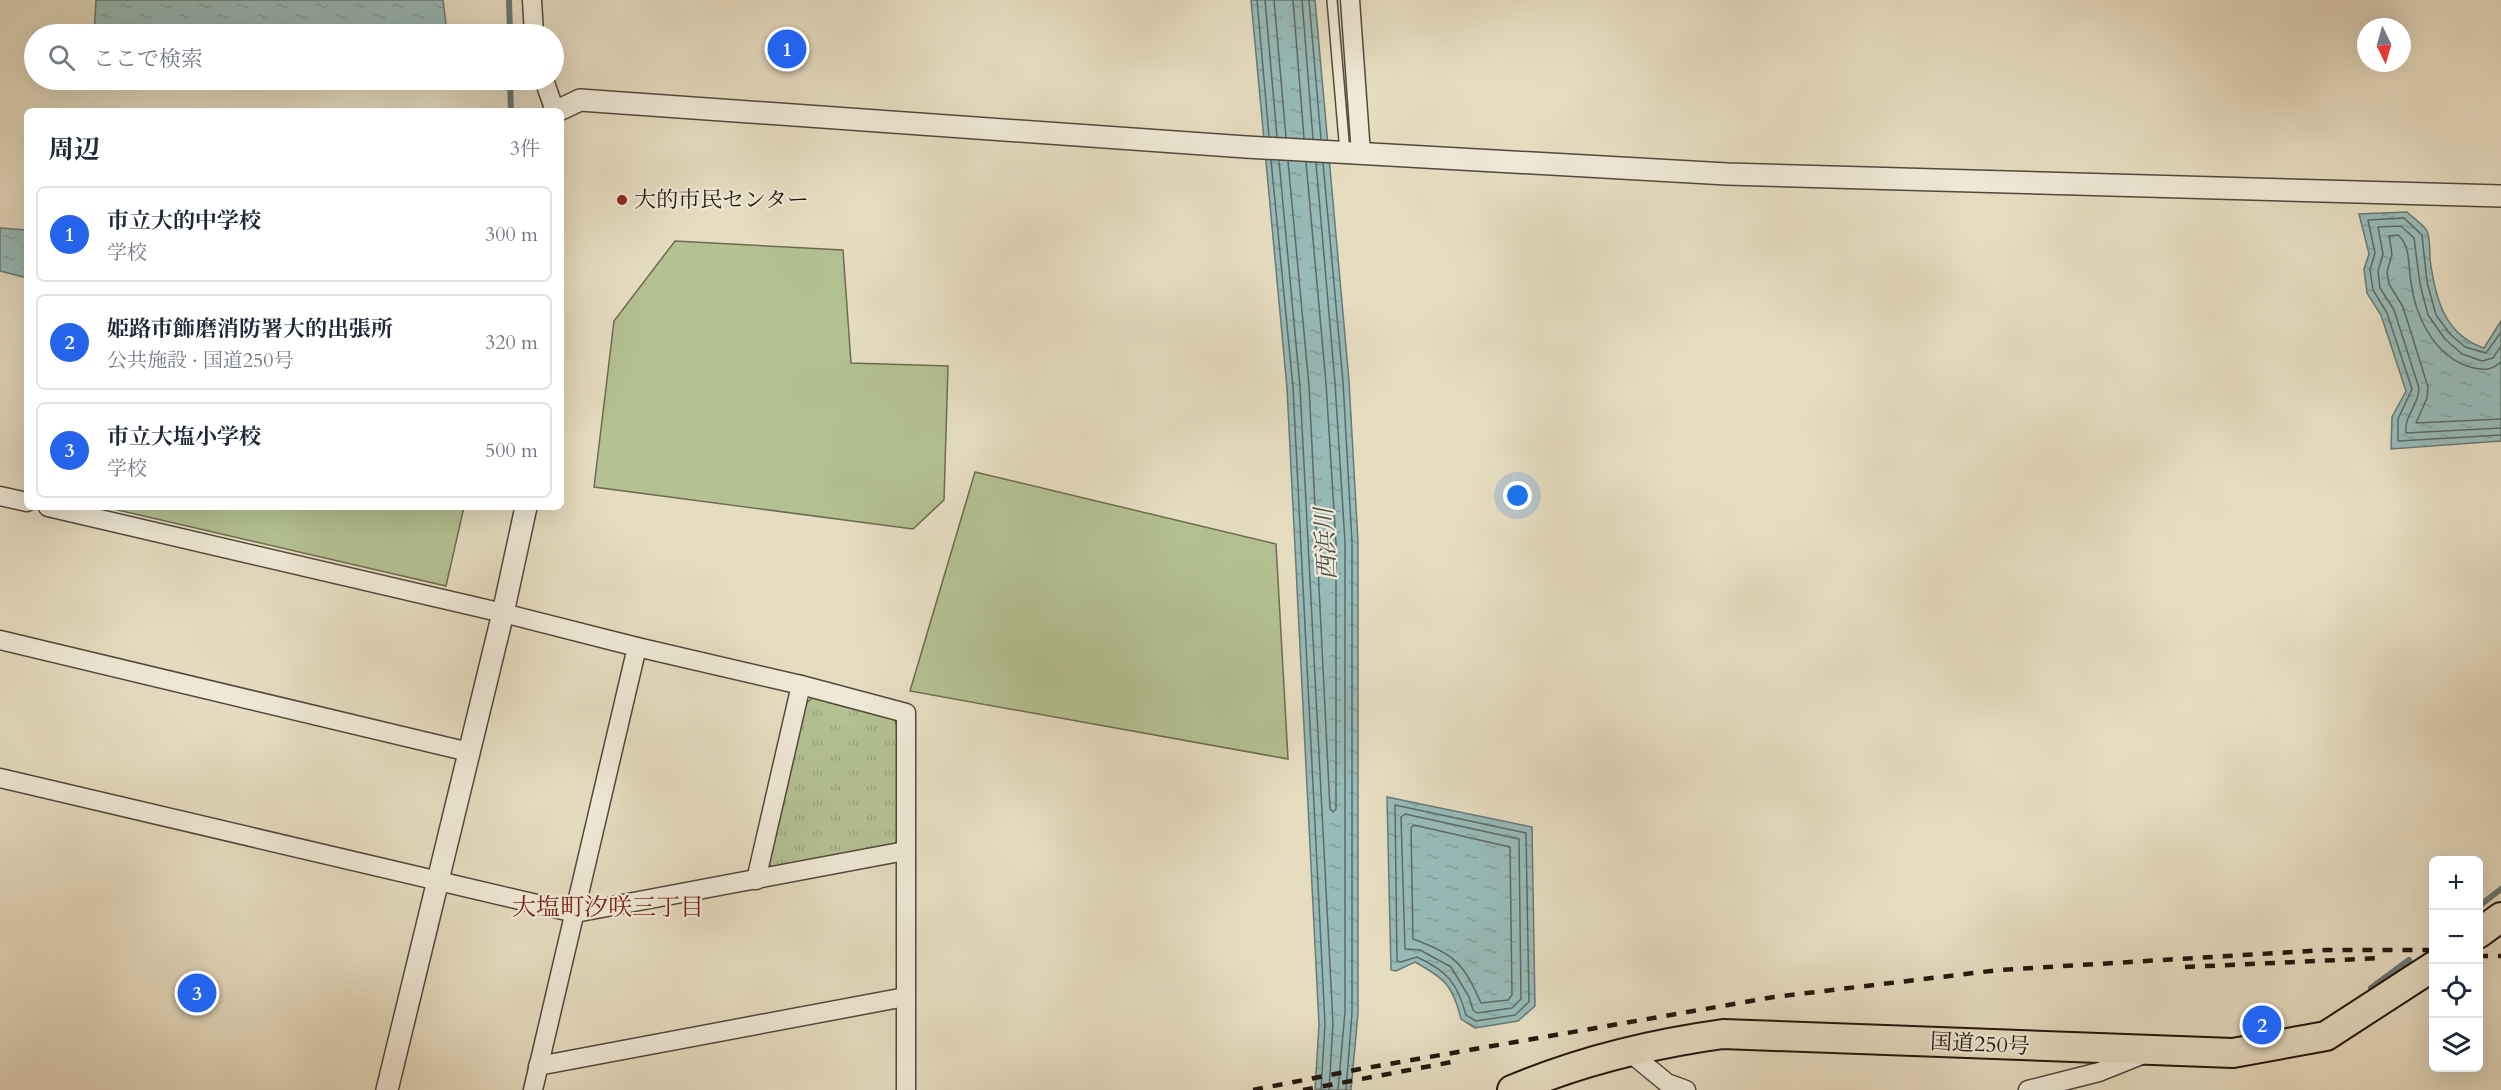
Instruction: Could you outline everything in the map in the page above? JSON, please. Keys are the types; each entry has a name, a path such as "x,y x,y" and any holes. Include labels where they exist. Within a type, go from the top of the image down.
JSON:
{"highway":[{"path":"2483,930 2501,917"},
{"name":"国道250号","path":"1512,1090 1629,1051 1661,1043 1723,1034 2233,1053 2326,1036 2429,969"}],"street":[{"path":"532,0 533,24"},
{"path":"1350,0 1353,154"},
{"path":"548,90 555,108"},
{"path":"563,108 580,100 1353,154 1727,174 2501,196"},
{"path":"0,496 24,501"},
{"path":"61,510 801,685 906,713 906,1090"},
{"path":"387,1090 503,614 525,510"},
{"path":"0,640 470,752"},
{"path":"533,1090 637,647"},
{"path":"756,880 801,685"},
{"path":"0,778 575,913 905,851"},
{"path":"538,1066 906,997"},
{"path":"1629,1051 1653,1068 1667,1083 1686,1090"},
{"path":"2028,1090 2099,1072 2152,1051"}],"lane":[{"path":"1332,0 1353,154"}],"green space":[{"path":"675,241 843,250 851,363 948,366 944,500 913,529 594,487 614,321"},
{"path":"975,472 1276,544 1288,759 910,691"},
{"path":"118,510 463,510 446,586"},
{"path":"813,698 893,717 898,728 899,839 890,848 774,869 766,861 803,705"}],"water":[{"path":"96,0 443,0 446,24 95,24"},
{"name":"西浜川","path":"1251,0 1315,0 1349,381 1358,542 1358,1013 1351,1090 1315,1090 1319,1025 1287,388"},
{"path":"2407,212 2427,231 2430,259 2439,300 2444,313 2459,334 2484,348 2501,321 2501,441 2391,449 2392,417 2406,391 2381,315 2367,293 2364,269 2369,254 2359,214"},
{"path":"0,228 24,230 24,277 0,271"},
{"path":"1387,797 1532,827 1535,1006 1518,1021 1475,1028 1461,1019 1451,990 1433,973 1415,962 1396,971 1391,970"}],"waterway":[{"path":"509,0 510,24"},
{"path":"510,90 511,108"},
{"path":"2483,903 2501,889"},
{"path":"2371,988 2409,960"}],"railway":[{"path":"1253,1090 1360,1069 1774,997 1999,970 2326,950 2429,950"},
{"path":"2483,956 2501,956"},
{"path":"2185,967 2382,958"},
{"path":"1303,1090 1457,1061"}],"place":[{"name":"市立大的中学校","path":"787,49"},
{"name":"大的市民センター","path":"622,200"},
{"name":"市立大塩小学校","path":"197,993"},
{"name":"姫路市飾磨消防署大的出張所","path":"2262,1025"}],"district":[{"name":"大塩町汐咲三丁目","path":"608,907"}]}
